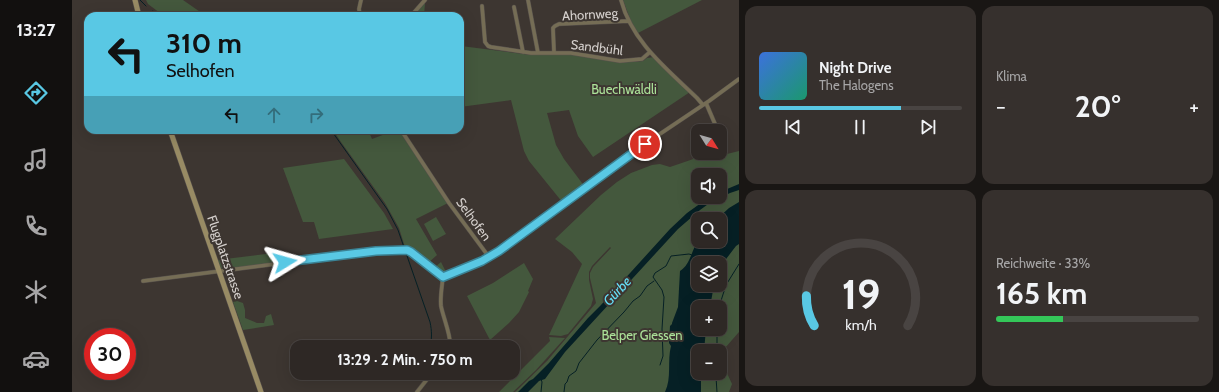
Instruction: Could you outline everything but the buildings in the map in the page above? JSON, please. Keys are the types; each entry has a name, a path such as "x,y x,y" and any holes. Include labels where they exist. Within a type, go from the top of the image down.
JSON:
{"street":[{"path":"135,0 138,12"},
{"path":"359,12 361,0"},
{"path":"414,12 425,0"},
{"path":"528,0 538,53"},
{"path":"621,0 629,22 635,33 650,52 705,104 715,124"},
{"name":"Sandbühl","path":"482,6 485,42 491,47 531,54 554,52 571,53 620,61 642,59 650,52"},
{"path":"514,7 523,52"},
{"name":"Ahornweg","path":"554,52 553,28 559,24 629,22"},
{"path":"489,257 515,240 645,144 705,104 739,79"},
{"name":"Flugplatzstrasse","path":"171,134 262,392"},
{"name":"Selhofen","path":"404,134 450,203 489,257 443,277"},
{"path":"143,281 376,251 405,250 411,252 443,277 441,304 449,340"},
{"path":"417,392 426,380"}],"green space":[{"path":"146,0 183,0 200,12 159,12 148,4"},
{"path":"623,0 702,0 638,33 632,24"},
{"path":"425,3 424,12 417,12"},
{"name":"Buechwäldli","path":"464,46 531,55 569,54 631,62 643,61 647,58 654,57 690,92 593,157 578,136 569,110 547,113 556,145 564,159 585,187 563,203 529,161 524,151 511,100 464,106"},
{"path":"336,134 370,134 372,139 385,134 403,134 448,203 416,219 437,255 427,264 405,247 399,228 385,203"},
{"name":"Belper Giessen","path":"739,151 739,332 727,346 727,344 691,344 691,380 727,380 727,373 732,384 729,392 515,392 547,361 596,303 590,273 593,267 611,248 610,247 592,266 589,272 593,299 591,306 568,334 561,336 549,335 582,264 572,252 555,239 601,195 631,173 652,165 660,164 670,167 691,160 727,160 727,154"},
{"path":"344,159 384,213 393,229 319,239 314,222 303,222 283,168"},
{"path":"436,217 446,234 433,241 424,224"},
{"path":"273,253 274,263 224,269 219,268 217,260"},
{"path":"441,262 447,274 442,275 434,268"},
{"path":"524,263 533,279 528,291 529,292 519,312 490,340 467,296 493,283"},
{"path":"237,301 243,303 245,318 257,323 264,323 266,316 271,314 274,325 243,330 233,302"},
{"path":"549,337 565,338 536,370 513,392 499,392 511,380 520,380 520,371 550,341"}],"water":[{"path":"739,184 739,190 727,194 727,189"},
{"path":"739,202 739,244 727,258 727,256 691,256 695,248 727,248 727,212 725,212"},
{"name":"Gürbe","path":"700,204 708,204 698,212 691,212 691,218 678,229 565,352 545,379 539,381 528,392 518,392 549,363 588,318 670,229 687,213"},
{"path":"691,256 691,292 713,292 711,300 691,300 691,336 705,336 705,344 691,344 691,380 701,380 701,392 665,392 669,375 671,346 669,343 670,326 678,307 680,271 689,261"}],"waterway":[{"path":"140,0 146,6"},
{"path":"334,134 387,209 398,230 430,322 431,340"},
{"path":"660,365 663,356 662,329 664,297 662,290 653,277 655,273 666,266 671,256 692,255"},
{"path":"721,300 726,285 739,264"},
{"path":"564,392 565,384 569,376 576,371 579,363 597,340 633,301 640,296 647,286 654,281"},
{"path":"717,336 717,344"},
{"path":"541,379 541,392"},
{"path":"716,380 717,392"}],"route":[{"path":"285,262 376,251 407,250 443,277 482,261 499,251 645,144"}]}
